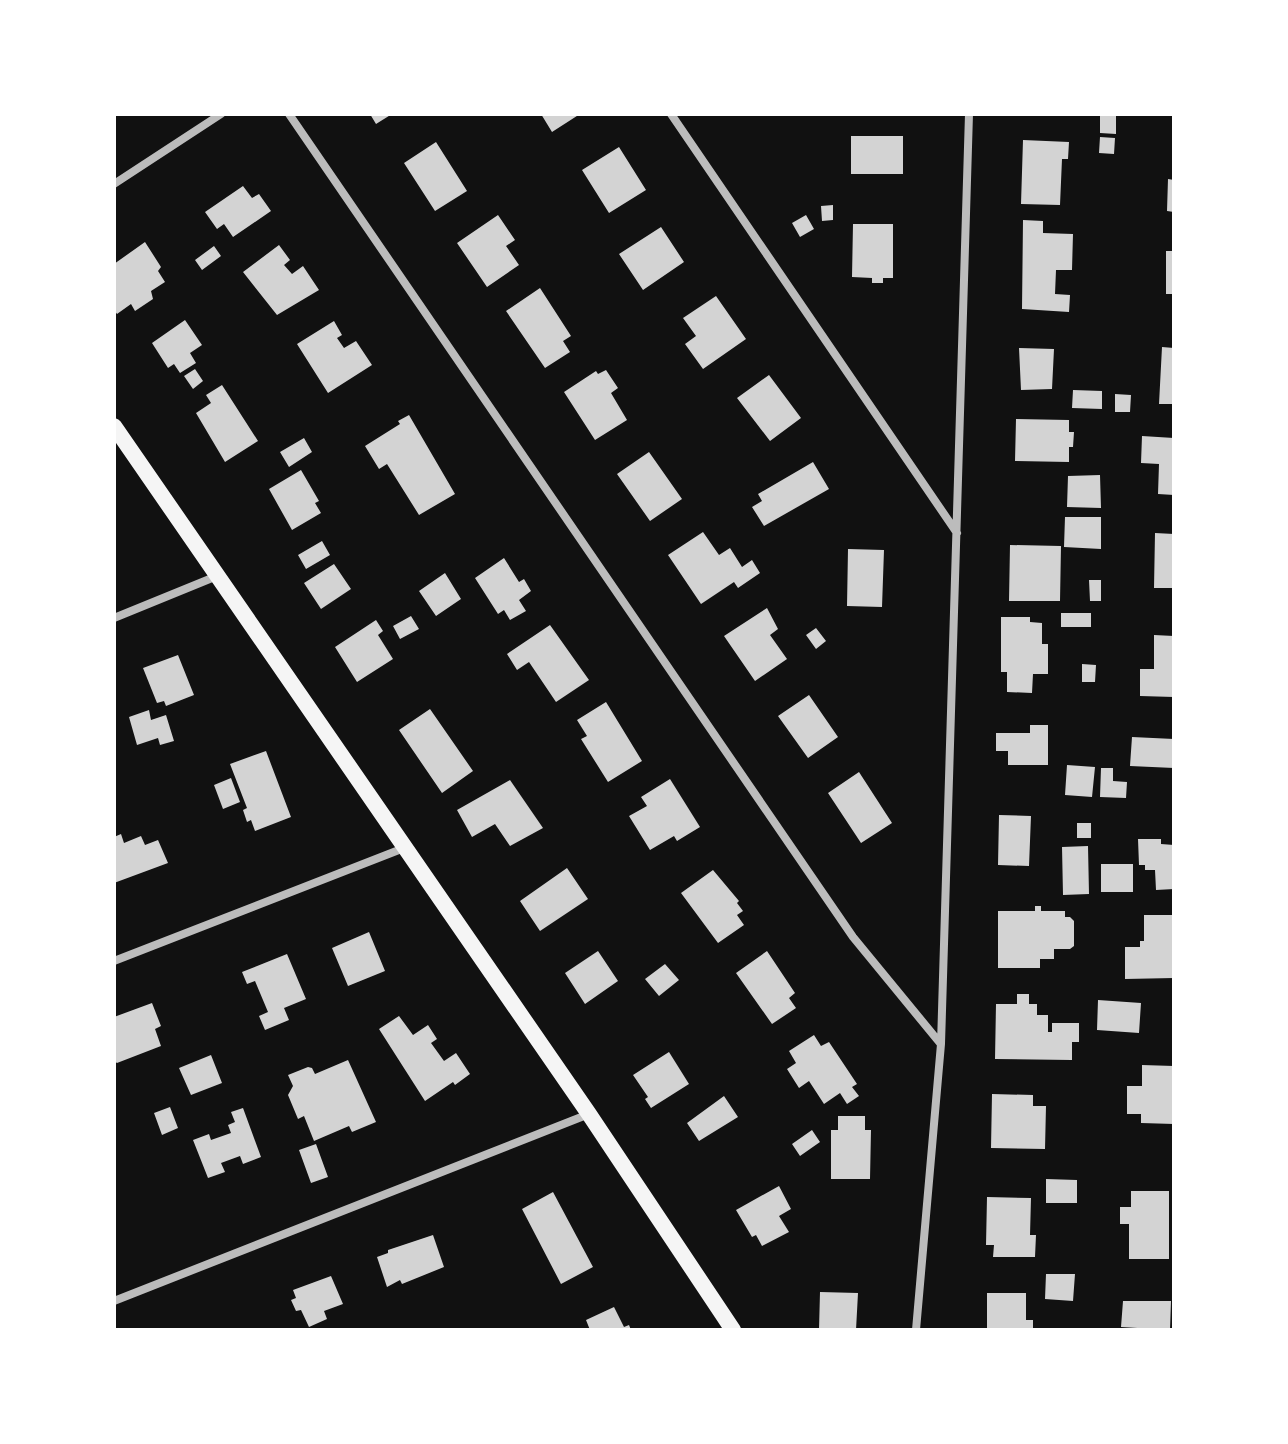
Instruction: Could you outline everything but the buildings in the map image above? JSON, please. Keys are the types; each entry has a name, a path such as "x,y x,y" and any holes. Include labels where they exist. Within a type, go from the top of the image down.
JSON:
{"main road":[{"path":"114,426 589,1114 733,1330"}],"street":[{"path":"114,184 221,114"},
{"path":"289,114 853,937 941,1044"},
{"path":"671,114 957,534"},
{"path":"916,1330 941,1044 969,114"},
{"path":"114,618 218,576"},
{"path":"114,961 404,848"},
{"path":"114,1301 589,1114"}]}
